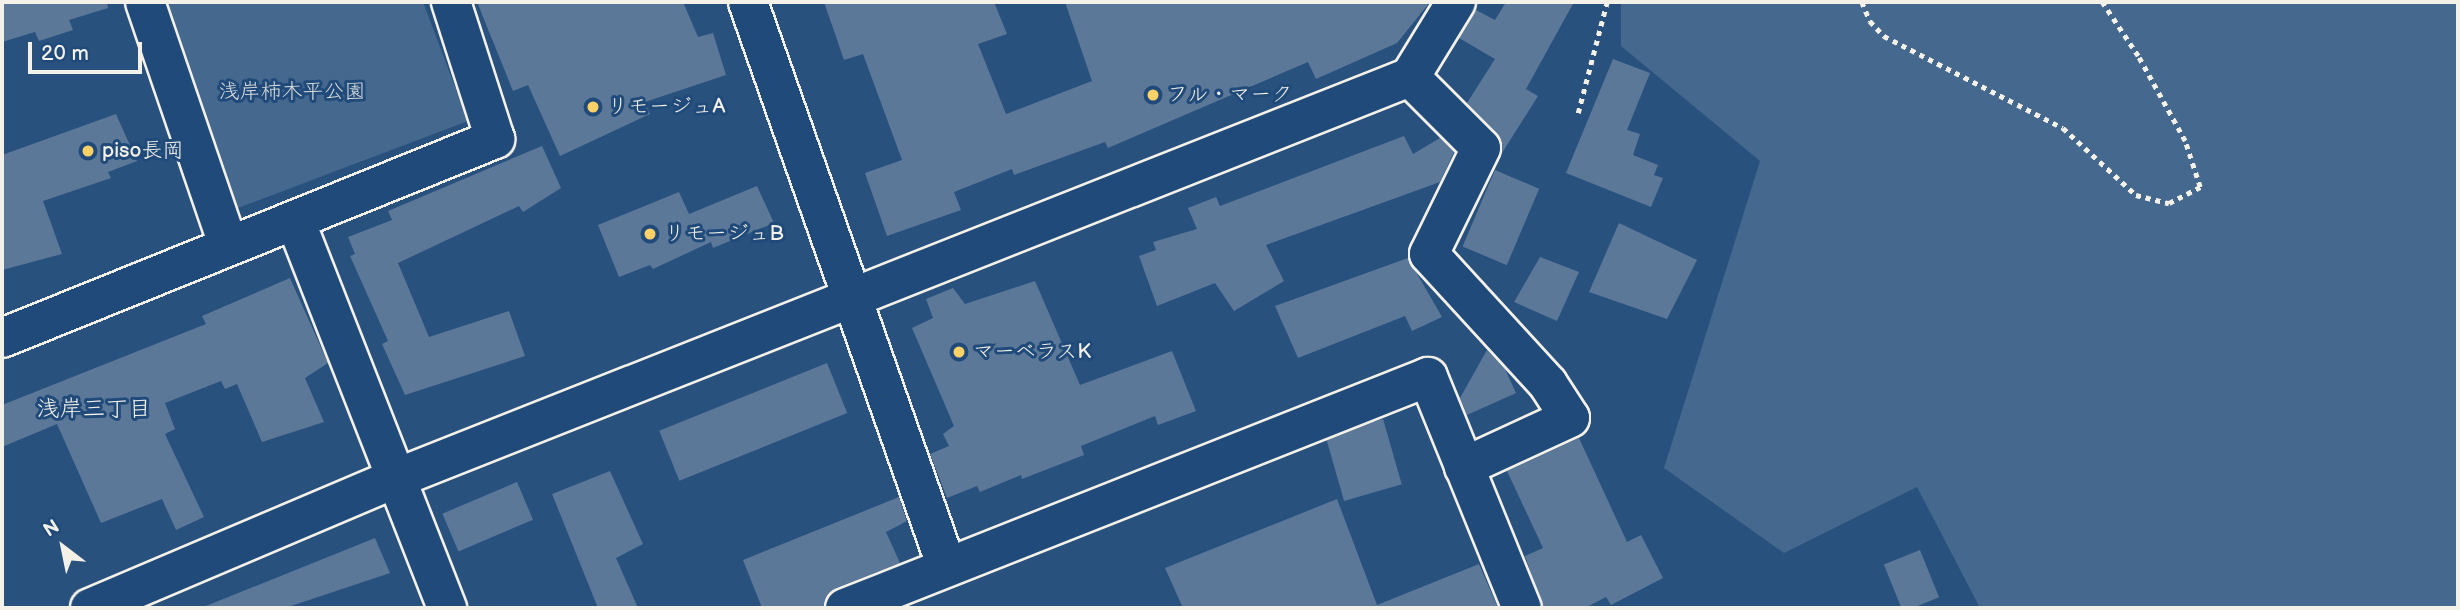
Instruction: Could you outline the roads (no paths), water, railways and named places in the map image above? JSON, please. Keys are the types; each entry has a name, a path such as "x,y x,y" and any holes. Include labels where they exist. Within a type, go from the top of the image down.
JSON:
{"street":[{"path":"145,2 228,245"},
{"path":"2,338 495,139 451,2"},
{"path":"748,2 946,565"},
{"path":"105,605 397,478 851,296 1410,77 1456,2"},
{"path":"1410,77 1481,148 1429,254 1548,384 1570,418 1464,467"},
{"path":"295,220 447,608"},
{"path":"845,608 946,565 1427,377 1522,608"}],"place":[{"name":"フル・マーク","path":"1153,95"},
{"name":"リモージュA","path":"593,107"},
{"name":"piso長岡","path":"88,151"},
{"name":"リモージュB","path":"650,234"},
{"name":"マーベラスK","path":"959,352"}],"district":[{"name":"浅岸三丁目","path":"94,409"}],"park label":[{"name":"浅岸柿木平公園","path":"292,92"}]}
